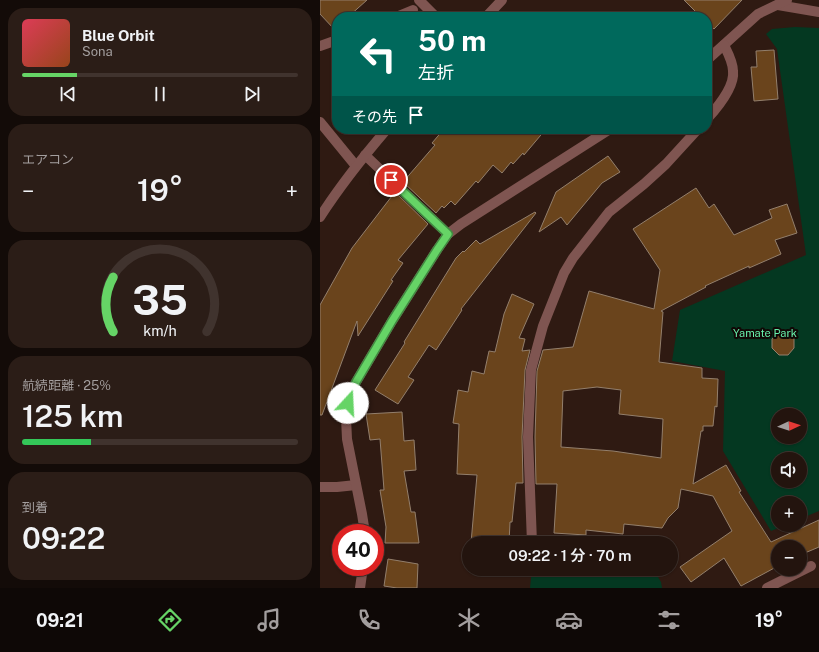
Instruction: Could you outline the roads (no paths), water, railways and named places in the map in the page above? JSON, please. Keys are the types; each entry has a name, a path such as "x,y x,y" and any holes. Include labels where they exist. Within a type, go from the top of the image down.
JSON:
{"street":[{"path":"419,0 431,12"},
{"path":"491,12 502,0"},
{"path":"712,56 758,14 780,2 819,12"},
{"path":"408,12 413,10"},
{"path":"320,46 332,42"},
{"path":"712,114 720,105 732,81 733,71 730,58 724,45"},
{"path":"320,122 356,166"},
{"path":"320,217 364,155 383,134"},
{"path":"363,524 346,439 348,403 356,382 392,321 448,234 461,224 602,134"},
{"path":"532,536 528,437 531,370 544,326 564,273 573,258 609,212 666,164 693,134"},
{"path":"364,155 448,234"},
{"path":"320,487 356,485"},
{"path":"767,588 810,566"},
{"path":"360,588 362,576"}],"park label":[{"name":"Yamate Park","path":"765,333"}]}
